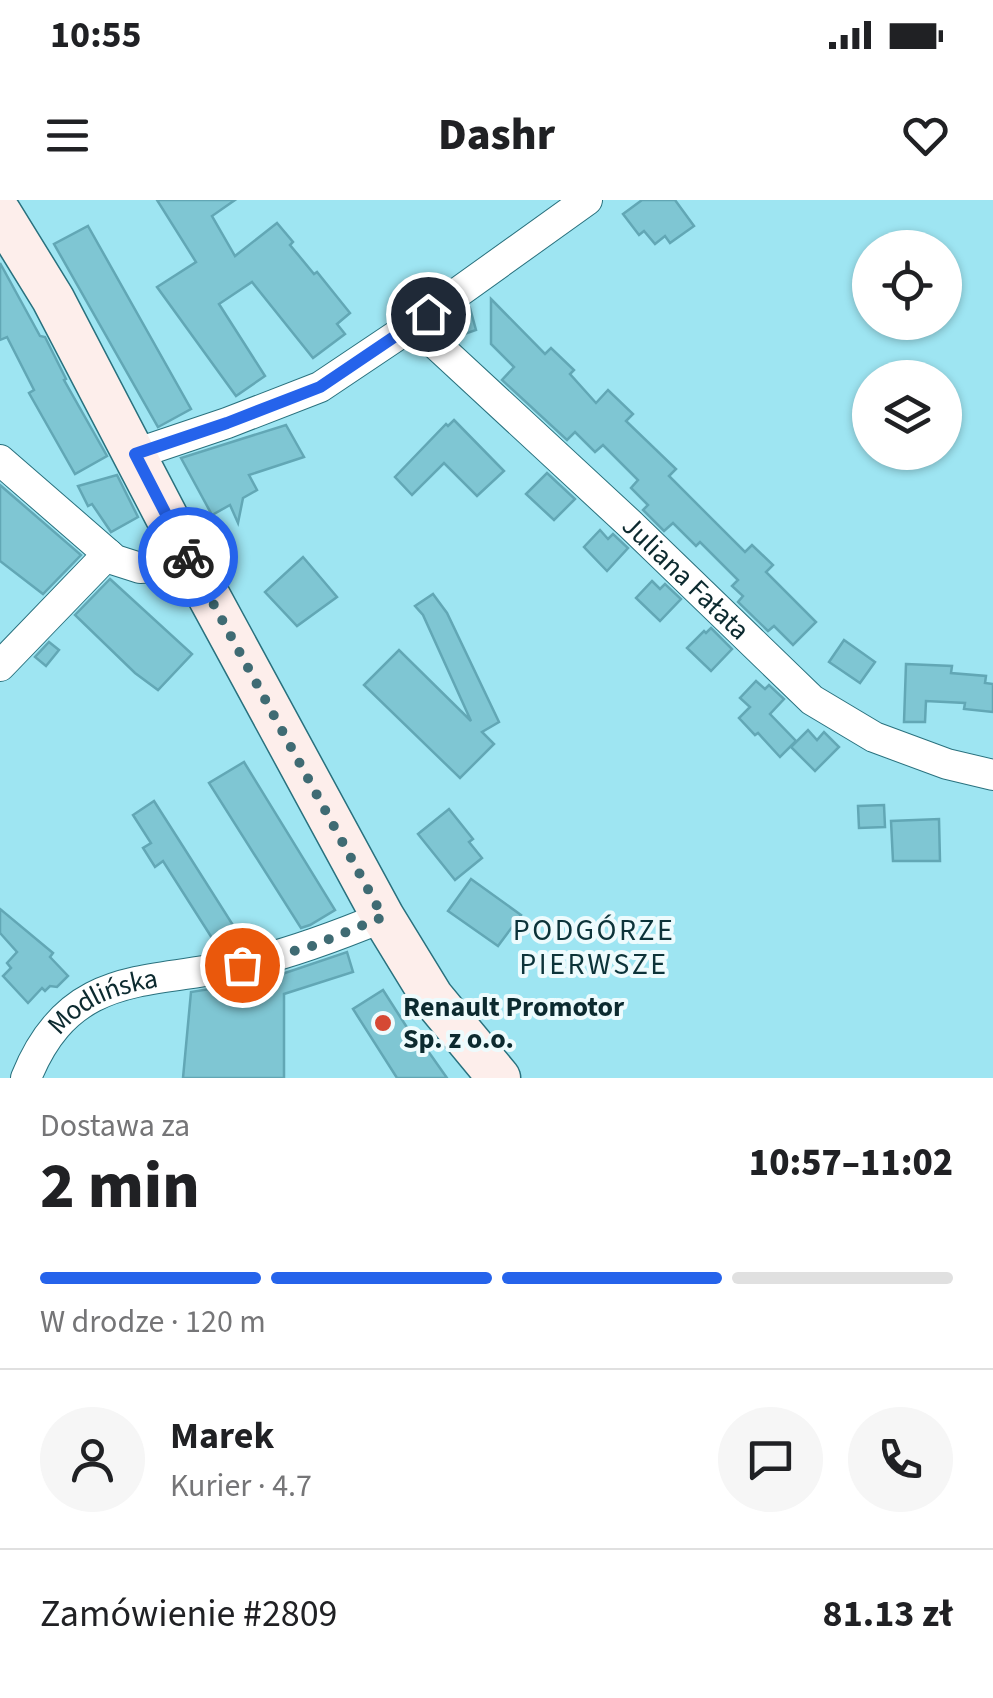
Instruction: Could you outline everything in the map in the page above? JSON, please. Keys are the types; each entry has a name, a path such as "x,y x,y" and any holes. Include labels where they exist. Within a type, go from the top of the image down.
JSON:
{"street":[{"path":"135,454 320,387 587,200"},
{"path":"0,213 54,299 187,556 383,917 432,996 500,1078"},
{"name":"Juliana Fałata","path":"414,324 812,700 874,737 947,764 993,775"},
{"path":"0,460 115,560 140,568 187,556"},
{"path":"0,666 108,554"},
{"name":"Modlińska","path":"26,1078 36,1052 64,1017 98,994 128,982 242,965 296,950 383,917"}],"building":[{"path":"157,200 235,200 212,216 235,256 277,223 293,242 290,245 350,313 337,324 345,334 313,358 252,282 219,304 265,376 236,396 157,287 196,262"},
{"path":"642,200 675,200 694,226 670,243 665,236 655,244 644,231 639,235 623,214"},
{"path":"88,226 191,409 158,427 54,244"},
{"path":"0,263 40,336 45,337 64,380 107,456 75,474 29,393 34,390 7,337 0,340"},
{"path":"491,299 545,354 551,348 574,370 570,374 596,403 608,390 633,414 626,421 676,469 669,476 745,552 752,545 773,565 766,572 816,622 793,645 774,626 768,631 738,602 743,596 732,586 738,580 700,542 696,546 673,523 664,531 643,510 648,505 631,488 638,480 603,445 595,452 575,432 567,440 502,380 514,367 491,344"},
{"path":"470,308 476,330 456,337 451,320"},
{"path":"454,420 504,471 477,496 444,463 412,495 395,477"},
{"path":"286,425 304,457 249,475 257,490 243,498 238,523 230,505 212,515 181,458"},
{"path":"547,473 575,499 554,520 526,494"},
{"path":"117,475 138,517 111,532 92,504 88,506 78,486"},
{"path":"0,485 81,555 43,594 0,561"},
{"path":"600,530 608,539 613,534 628,548 607,571 584,547"},
{"path":"303,557 337,597 297,626 265,592"},
{"path":"110,579 192,654 158,690 75,615"},
{"path":"652,581 660,589 665,584 681,599 660,621 636,598"},
{"path":"433,594 447,613 499,722 482,732 494,744 460,778 364,685 399,650 471,721 423,615 415,606"},
{"path":"711,628 732,649 711,671 687,648"},
{"path":"844,640 875,662 860,683 829,662"},
{"path":"49,642 59,650 46,666 35,657"},
{"path":"906,664 952,666 951,673 986,676 985,683 993,684 993,712 964,709 965,703 926,701 925,722 904,722"},
{"path":"756,681 765,689 769,685 784,699 770,714 796,741 780,757 739,718 750,707 740,698"},
{"path":"808,730 817,740 824,732 839,747 815,771 791,747"},
{"path":"244,762 335,910 310,925 301,928 209,783"},
{"path":"154,801 245,944 219,949 163,861 155,867 143,848 151,843 133,815"},
{"path":"884,805 885,827 859,828 858,806"},
{"path":"449,809 473,839 469,842 482,858 455,880 418,834"},
{"path":"939,819 940,861 893,861 891,821"},
{"path":"471,879 521,915 498,946 448,911"},
{"path":"0,909 53,953 50,957 68,976 57,987 50,986 45,991 42,988 28,1003 3,976 11,968 7,963 17,952 0,933"},
{"path":"347,952 353,972 284,994 284,1078 183,1078 191,992 243,986"},
{"path":"383,990 424,1054 428,1051 447,1078 397,1078 353,1009"}],"way so far":[{"path":"188,557 383,917 312,946 242,965"}],"place":[{"name":"Renault Promotor Sp. z o.o.","path":"383,1023"}],"district":[{"name":"PODGÓRZE PIERWSZE","path":"594,947"}],"route":[{"path":"188,557 135,454 320,387 428,314"}]}
